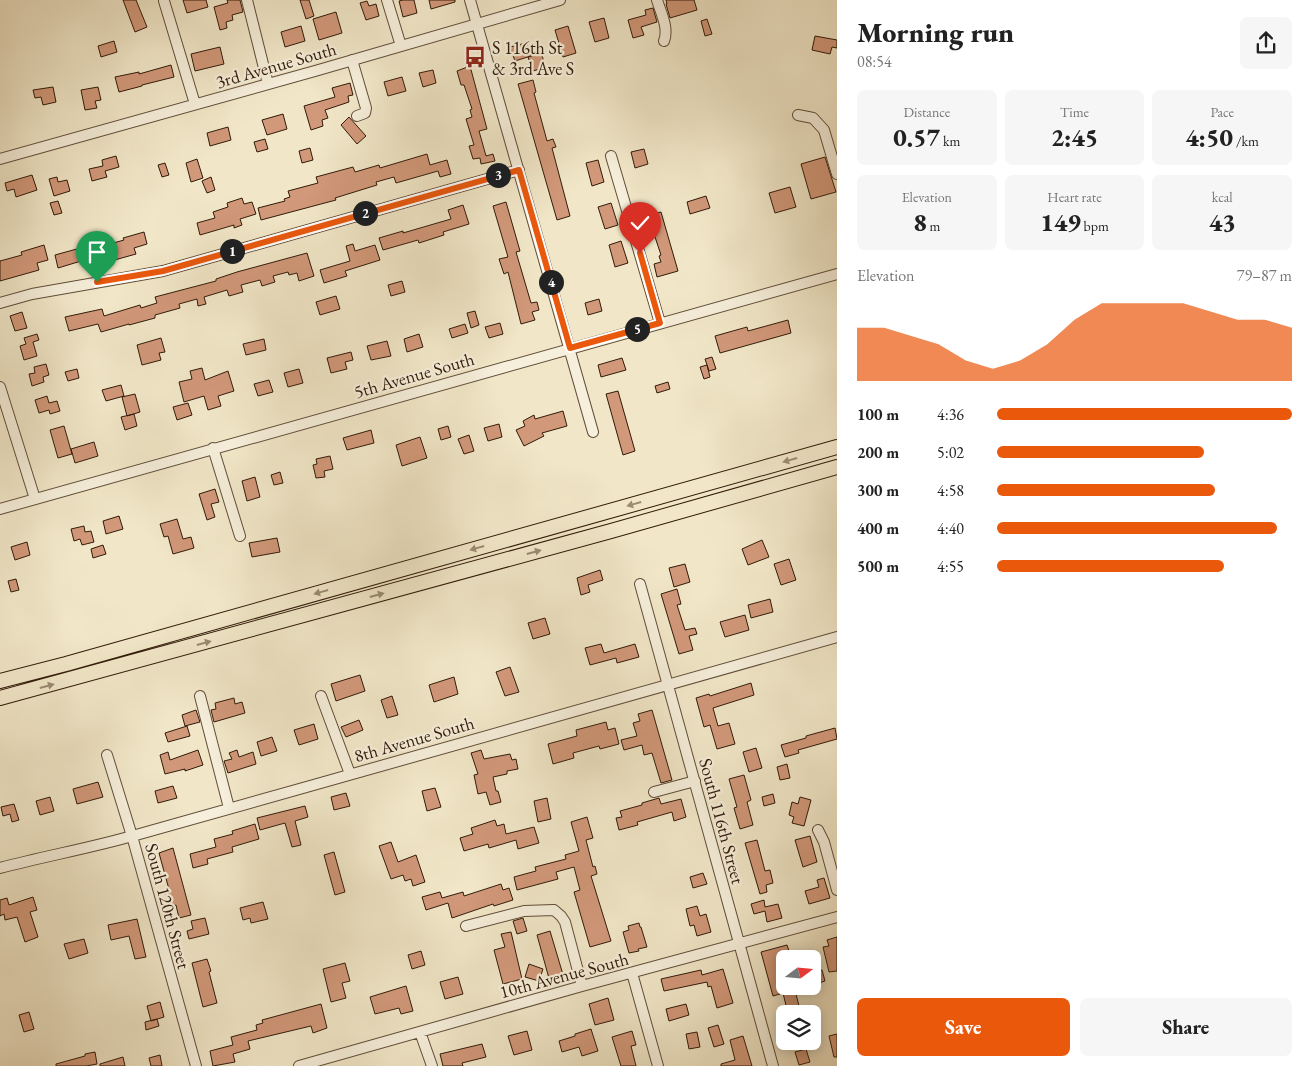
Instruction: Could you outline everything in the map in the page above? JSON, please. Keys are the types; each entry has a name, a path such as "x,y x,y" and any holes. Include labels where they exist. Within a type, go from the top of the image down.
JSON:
{"highway":[{"path":"0,681 837,447"},
{"path":"0,698 611,531 837,467"}],"street":[{"path":"247,0 268,84"},
{"path":"388,0 401,46"},
{"name":"3rd Avenue South","path":"0,159 560,0"},
{"path":"657,0 666,29 664,41"},
{"path":"164,1 195,104"},
{"path":"472,1 476,24 593,432"},
{"path":"352,60 366,108 365,114 357,116"},
{"path":"798,115 813,118 824,130 837,174"},
{"path":"611,156 660,323"},
{"path":"0,302 32,294 163,271 519,170"},
{"path":"647,255 657,292 654,301"},
{"name":"5th Avenue South","path":"0,509 837,274"},
{"path":"0,387 35,499"},
{"path":"214,448 240,536"},
{"name":"South 116th Street","path":"640,584 773,1066"},
{"name":"8th Avenue South","path":"0,868 132,836 668,683 837,637"},
{"path":"200,696 229,808"},
{"path":"321,696 350,774"},
{"name":"South 120th Street","path":"107,755 132,836 196,1066"},
{"path":"654,792 695,780"},
{"path":"818,830 824,842 837,890"},
{"path":"466,926 524,911 554,910 565,922 582,986"},
{"name":"10th Avenue South","path":"299,1066 582,986 837,917"},
{"path":"632,973 658,1066"},
{"path":"420,1032 432,1066"}],"building":[{"path":"123,0 136,0 147,27 135,32"},
{"path":"183,0 206,0 208,7 187,13"},
{"path":"227,0 240,0 243,12 232,15 233,20 226,22 227,28 220,30 214,7 228,3"},
{"path":"300,0 309,0 314,16 306,19"},
{"path":"414,0 417,13 403,17 399,1"},
{"path":"429,0 455,0 455,2 431,9"},
{"path":"666,0 694,0 697,10 670,18"},
{"path":"367,1 369,6 376,4 379,16 366,20 360,3"},
{"path":"653,8 657,22 641,27 644,35 633,38 628,20 646,15 645,10"},
{"path":"336,12 342,33 319,40 313,19"},
{"path":"604,18 609,38 595,42 589,22"},
{"path":"707,19 712,34 705,36 701,21"},
{"path":"301,26 305,41 285,47 281,32"},
{"path":"568,26 576,53 563,57 555,30"},
{"path":"815,36 837,40 837,48 832,47 830,54 812,50"},
{"path":"114,41 117,52 101,57 98,46"},
{"path":"526,43 531,56 515,61 510,47"},
{"path":"220,47 224,64 195,71 191,54"},
{"path":"541,53 546,67 533,71 528,57"},
{"path":"171,65 174,77 119,92 115,77 139,72 139,74"},
{"path":"470,66 487,129 479,131 486,156 493,154 495,161 481,164 480,158 473,159 469,146 474,145 466,119 472,117 470,110 472,109 457,71"},
{"path":"433,70 436,83 423,87 419,73"},
{"path":"402,77 406,91 388,96 384,82"},
{"path":"533,80 536,92 534,93 547,141 553,139 556,147 552,148 570,216 557,220 518,84"},
{"path":"350,83 353,95 348,96 349,102 325,110 328,118 322,120 323,126 311,130 304,106 335,97 332,88"},
{"path":"53,87 56,102 43,105 41,97 35,98 33,90"},
{"path":"98,87 101,100 95,101 97,108 85,110 81,90"},
{"path":"283,114 287,129 267,135 262,120"},
{"path":"349,117 366,136 357,144 341,125"},
{"path":"228,127 231,140 210,146 207,133"},
{"path":"265,139 268,149 257,152 254,142"},
{"path":"310,148 313,160 302,163 299,151"},
{"path":"644,149 648,164 635,168 631,152"},
{"path":"427,154 430,165 447,160 451,174 440,177 438,171 396,183 394,177 376,182 377,185 335,198 336,200 261,220 258,208 285,201 284,199 290,197 288,191 318,183 316,177 353,167 355,172 379,165 380,168"},
{"path":"116,156 119,167 105,171 107,177 92,181 89,169 103,166 102,160"},
{"path":"825,157 836,192 811,199 801,164"},
{"path":"197,159 203,178 191,182 186,163"},
{"path":"598,160 604,182 592,186 586,163"},
{"path":"165,163 169,175 162,177 158,165"},
{"path":"32,175 37,190 16,197 14,189 7,191 5,183"},
{"path":"57,177 58,182 67,180 70,191 54,196 49,179"},
{"path":"211,177 215,190 207,193 202,181"},
{"path":"790,187 796,207 775,213 769,193"},
{"path":"706,196 710,208 690,214 687,202"},
{"path":"242,198 244,204 252,202 256,214 240,219 242,225 234,228 234,225 200,235 197,223 215,218 213,212 228,207 227,203"},
{"path":"58,201 62,213 54,215 50,203"},
{"path":"506,202 520,251 516,252 531,303 537,302 539,310 532,312 535,320 521,324 508,272 504,274 499,259 508,257 493,206"},
{"path":"611,203 618,225 605,229 598,207"},
{"path":"463,205 469,224 443,232 444,235 419,243 418,240 383,250 379,238 451,219 448,210"},
{"path":"661,212 678,271 657,277 654,264 661,262 659,256 661,255 648,216"},
{"path":"144,232 147,244 134,248 136,254 93,266 91,258 58,268 55,255 84,247 85,251"},
{"path":"621,241 628,263 615,267 609,245"},
{"path":"353,244 355,251 375,245 380,260 345,271 347,276 324,283 320,270 350,261 346,246"},
{"path":"44,245 48,260 37,263 39,270 0,281 0,261 22,255 21,252"},
{"path":"307,253 314,276 299,281 297,273 289,275 288,272 273,276 275,282 262,286 260,280 241,285 243,292 229,296 227,290 204,297 206,304 198,306 197,299 179,304 180,308 155,315 155,318 101,332 98,324 69,331 65,317 102,309 104,316 140,305 141,308 157,303 155,297 216,281 216,279 237,272"},
{"path":"402,281 405,292 391,296 388,285"},
{"path":"336,296 340,309 320,315 316,302"},
{"path":"599,299 602,311 588,315 585,303"},
{"path":"475,311 479,325 471,328 467,313"},
{"path":"22,312 27,328 15,331 10,316"},
{"path":"788,320 791,333 720,353 715,336 747,327 748,331"},
{"path":"500,323 503,334 489,338 485,327"},
{"path":"465,324 468,333 452,338 449,329"},
{"path":"37,334 39,340 33,342 37,356 24,360 20,346 26,344 24,338"},
{"path":"419,334 423,347 407,352 404,339"},
{"path":"161,338 165,352 159,353 161,360 142,365 137,345"},
{"path":"264,339 266,350 246,355 243,344"},
{"path":"387,341 391,356 371,360 367,346"},
{"path":"351,352 353,360 345,362 347,369 331,373 327,358"},
{"path":"712,357 716,369 709,371 705,359"},
{"path":"622,358 626,370 601,377 598,365"},
{"path":"46,364 49,375 43,377 44,382 32,386 29,374 35,373 34,367"},
{"path":"707,365 710,377 704,379 700,367"},
{"path":"202,368 205,380 228,371 234,391 218,396 221,406 208,410 204,396 184,402 179,382 192,379 190,371"},
{"path":"77,369 79,378 68,381 65,372"},
{"path":"299,369 303,383 288,387 284,373"},
{"path":"269,380 273,392 258,396 254,384"},
{"path":"668,382 670,389 657,393 655,386"},
{"path":"121,385 124,396 106,401 102,390"},
{"path":"618,391 635,451 623,455 606,394"},
{"path":"135,394 140,412 127,416 122,397"},
{"path":"47,396 49,403 57,401 60,411 50,414 49,410 39,413 35,400"},
{"path":"188,403 192,415 177,420 173,407"},
{"path":"563,411 567,426 542,433 544,436 524,446 516,430 525,426 523,421 534,415 535,419"},
{"path":"134,414 137,426 125,430 121,417"},
{"path":"499,424 502,437 488,441 484,428"},
{"path":"64,426 72,454 58,458 50,430"},
{"path":"448,426 451,437 441,440 438,429"},
{"path":"371,430 374,443 347,450 343,438"},
{"path":"469,435 474,451 464,454 458,439"},
{"path":"420,437 427,458 402,466 396,445"},
{"path":"94,442 98,456 75,463 71,449"},
{"path":"330,456 333,469 324,471 325,477 316,478 313,465 317,464 316,459"},
{"path":"280,472 283,483 274,485 271,475"},
{"path":"255,477 260,497 247,501 242,481"},
{"path":"215,489 219,502 211,504 215,517 207,520 199,494"},
{"path":"119,516 123,529 106,534 103,521"},
{"path":"177,519 183,539 191,537 194,548 173,554 168,536 164,537 160,524"},
{"path":"84,526 85,532 91,531 94,542 82,545 80,539 74,541 71,529"},
{"path":"277,538 280,552 252,557 249,543"},
{"path":"762,540 769,557 748,565 742,549"},
{"path":"27,542 30,555 15,560 11,547"},
{"path":"103,545 106,554 93,558 91,549"},
{"path":"789,559 796,580 781,585 774,564"},
{"path":"685,564 690,582 674,587 669,568"},
{"path":"600,570 603,580 588,585 590,592 581,595 577,578"},
{"path":"16,579 19,590 11,592 8,581"},
{"path":"677,589 681,604 677,605 685,630 695,628 697,634 689,636 693,650 679,654 661,594"},
{"path":"770,599 773,612 751,618 748,605"},
{"path":"745,615 749,630 725,637 720,622"},
{"path":"545,618 550,634 533,639 528,623"},
{"path":"601,644 604,653 635,644 639,657 617,663 616,658 590,665 585,648"},
{"path":"510,667 519,692 505,696 496,672"},
{"path":"360,675 365,691 336,701 331,684"},
{"path":"454,677 458,694 434,702 429,685"},
{"path":"751,683 754,695 713,708 718,726 729,723 735,744 717,749 710,725 704,727 696,698 709,694 710,696"},
{"path":"392,696 398,715 387,718 381,700"},
{"path":"234,698 235,704 242,702 245,713 214,722 211,710 216,709 215,703"},
{"path":"196,710 200,722 185,726 182,715"},
{"path":"652,710 672,780 661,783 652,753 644,755 642,745 624,750 621,740 637,736 633,723 640,721 638,714"},
{"path":"359,720 363,730 346,737 341,727"},
{"path":"606,722 608,730 615,728 619,744 600,749 599,746 573,753 574,758 553,764 548,744 577,736 576,730"},
{"path":"314,724 318,739 299,745 294,730"},
{"path":"187,726 190,736 168,742 165,733"},
{"path":"835,728 837,739 798,750 799,753 785,757 781,745"},
{"path":"272,737 277,751 261,756 257,742"},
{"path":"756,748 762,768 749,772 743,752"},
{"path":"198,750 203,765 185,771 185,769 165,774 160,755 168,752 170,760"},
{"path":"237,750 239,757 253,752 256,764 228,773 224,761 232,759 229,753"},
{"path":"481,750 484,759 510,754 512,760 516,759 518,769 493,777 501,802 490,805 486,792 478,794 474,775 478,774 471,753"},
{"path":"787,764 790,778 780,780 777,767"},
{"path":"744,775 751,800 747,802 753,825 740,829 734,808 737,807 729,779"},
{"path":"98,782 103,797 77,804 73,789"},
{"path":"173,786 177,798 158,803 155,791"},
{"path":"435,788 441,807 427,811 422,791"},
{"path":"346,793 350,806 334,810 331,797"},
{"path":"773,794 775,803 764,806 762,797"},
{"path":"50,797 54,811 40,815 36,801"},
{"path":"800,797 811,800 804,826 792,823 794,817 789,815 792,802 798,804"},
{"path":"547,798 551,819 538,822 534,801"},
{"path":"659,798 661,804 681,799 686,817 674,821 672,812 637,822 638,825 619,830 616,818 622,817 620,811"},
{"path":"14,804 19,820 12,822 10,814 3,816 1,807"},
{"path":"305,806 308,817 295,821 301,845 292,847 285,823 260,830 257,818"},
{"path":"587,817 593,838 586,840 593,867 595,866 597,874 591,876 611,941 590,947 574,892 580,890 574,867 556,872 558,879 517,890 514,877 536,871 535,867 566,859 565,855 579,851 571,822"},
{"path":"495,820 497,826 504,824 506,834 534,827 539,843 518,849 516,840 489,848 488,844 464,851 460,838 473,834 471,828"},
{"path":"255,824 259,839 232,847 233,852 207,859 208,864 193,868 190,854 216,847 214,839 233,834 232,831"},
{"path":"810,836 817,862 803,867 795,840"},
{"path":"757,840 765,871 770,870 773,883 766,885 767,892 760,894 745,843"},
{"path":"391,842 398,862 416,855 425,882 413,886 411,879 405,881 403,875 391,879 379,846"},
{"path":"173,848 191,915 179,918 176,905 170,907 166,894 170,893 159,853"},
{"path":"334,852 345,892 335,895 324,855"},
{"path":"703,873 707,884 693,888 690,877"},
{"path":"824,878 830,898 809,904 805,891 819,887 817,880"},
{"path":"501,884 503,890 509,888 513,900 494,906 493,904 452,918 448,903 426,910 422,897 440,892 442,898 463,892 464,896"},
{"path":"33,897 37,910 30,912 38,937 25,942 17,917 5,920 4,914 0,916 0,900 7,898 9,905"},
{"path":"764,900 765,907 778,904 782,918 767,922 765,911 754,914 751,904"},
{"path":"263,902 268,919 251,923 250,918 243,920 240,908"},
{"path":"697,906 700,916 706,914 711,932 697,936 694,925 690,926 686,909"},
{"path":"205,918 209,934 189,939 187,931 193,929 191,921"},
{"path":"523,918 527,931 517,934 513,921"},
{"path":"137,919 146,957 135,959 129,936 111,940 108,925"},
{"path":"639,923 647,947 629,953 623,932 629,930 628,926"},
{"path":"550,931 564,978 550,982 537,935"},
{"path":"511,932 522,979 503,984 494,950 505,947 501,934"},
{"path":"837,937 837,971 829,972 823,947 829,946 827,940"},
{"path":"84,939 88,953 69,959 64,944"},
{"path":"787,945 789,950 776,950 776,995 773,996 761,952"},
{"path":"421,951 425,965 412,969 408,955"},
{"path":"207,959 217,1003 203,1007 192,963"},
{"path":"345,963 350,981 342,983 346,998 331,1002 323,969"},
{"path":"529,964 543,969 539,981 525,977"},
{"path":"723,969 733,1003 717,1008 711,986 708,987 707,982 664,991 661,979 701,970 702,975"},
{"path":"821,970 825,981 821,982"},
{"path":"458,977 463,994 445,999 440,982"},
{"path":"406,986 413,1011 401,1014 399,1008 375,1014 370,997"},
{"path":"783,995 796,995 799,1005 786,1005"},
{"path":"608,998 614,1020 595,1025 589,1004"},
{"path":"160,1002 164,1017 151,1021 147,1006"},
{"path":"321,1004 327,1028 313,1033 311,1026 248,1041 250,1049 233,1054 235,1062 213,1066 210,1051 233,1045 231,1037 257,1030 256,1025 263,1023 262,1020"},
{"path":"686,1004 689,1015 669,1021 666,1009"},
{"path":"29,1012 34,1029 24,1032 19,1015"},
{"path":"157,1019 159,1026 146,1030 145,1022"},
{"path":"718,1025 724,1044 714,1047 708,1028"},
{"path":"591,1029 598,1051 582,1056 579,1047 562,1052 559,1041"},
{"path":"527,1031 532,1050 514,1055 508,1036"},
{"path":"632,1031 636,1045 631,1046 636,1066 621,1066 612,1037"},
{"path":"697,1032 700,1047 689,1049 686,1034"},
{"path":"837,1034 837,1057 834,1057 829,1036"},
{"path":"743,1036 752,1066 721,1066 721,1064 735,1060 730,1040"},
{"path":"482,1044 486,1057 462,1063 463,1066 443,1066 440,1054"},
{"path":"806,1050 810,1062 799,1065 795,1052"},
{"path":"95,1052 97,1064 56,1066 56,1064"},
{"path":"160,1055 162,1066 151,1066 149,1058"},
{"path":"123,1057 125,1066 100,1066 100,1064"}],"place":[{"name":"S 116th St & 3rd Ave S","path":"475,57"}],"route":[{"path":"97,282 163,271 519,170 570,348 660,323 640,253"}]}
